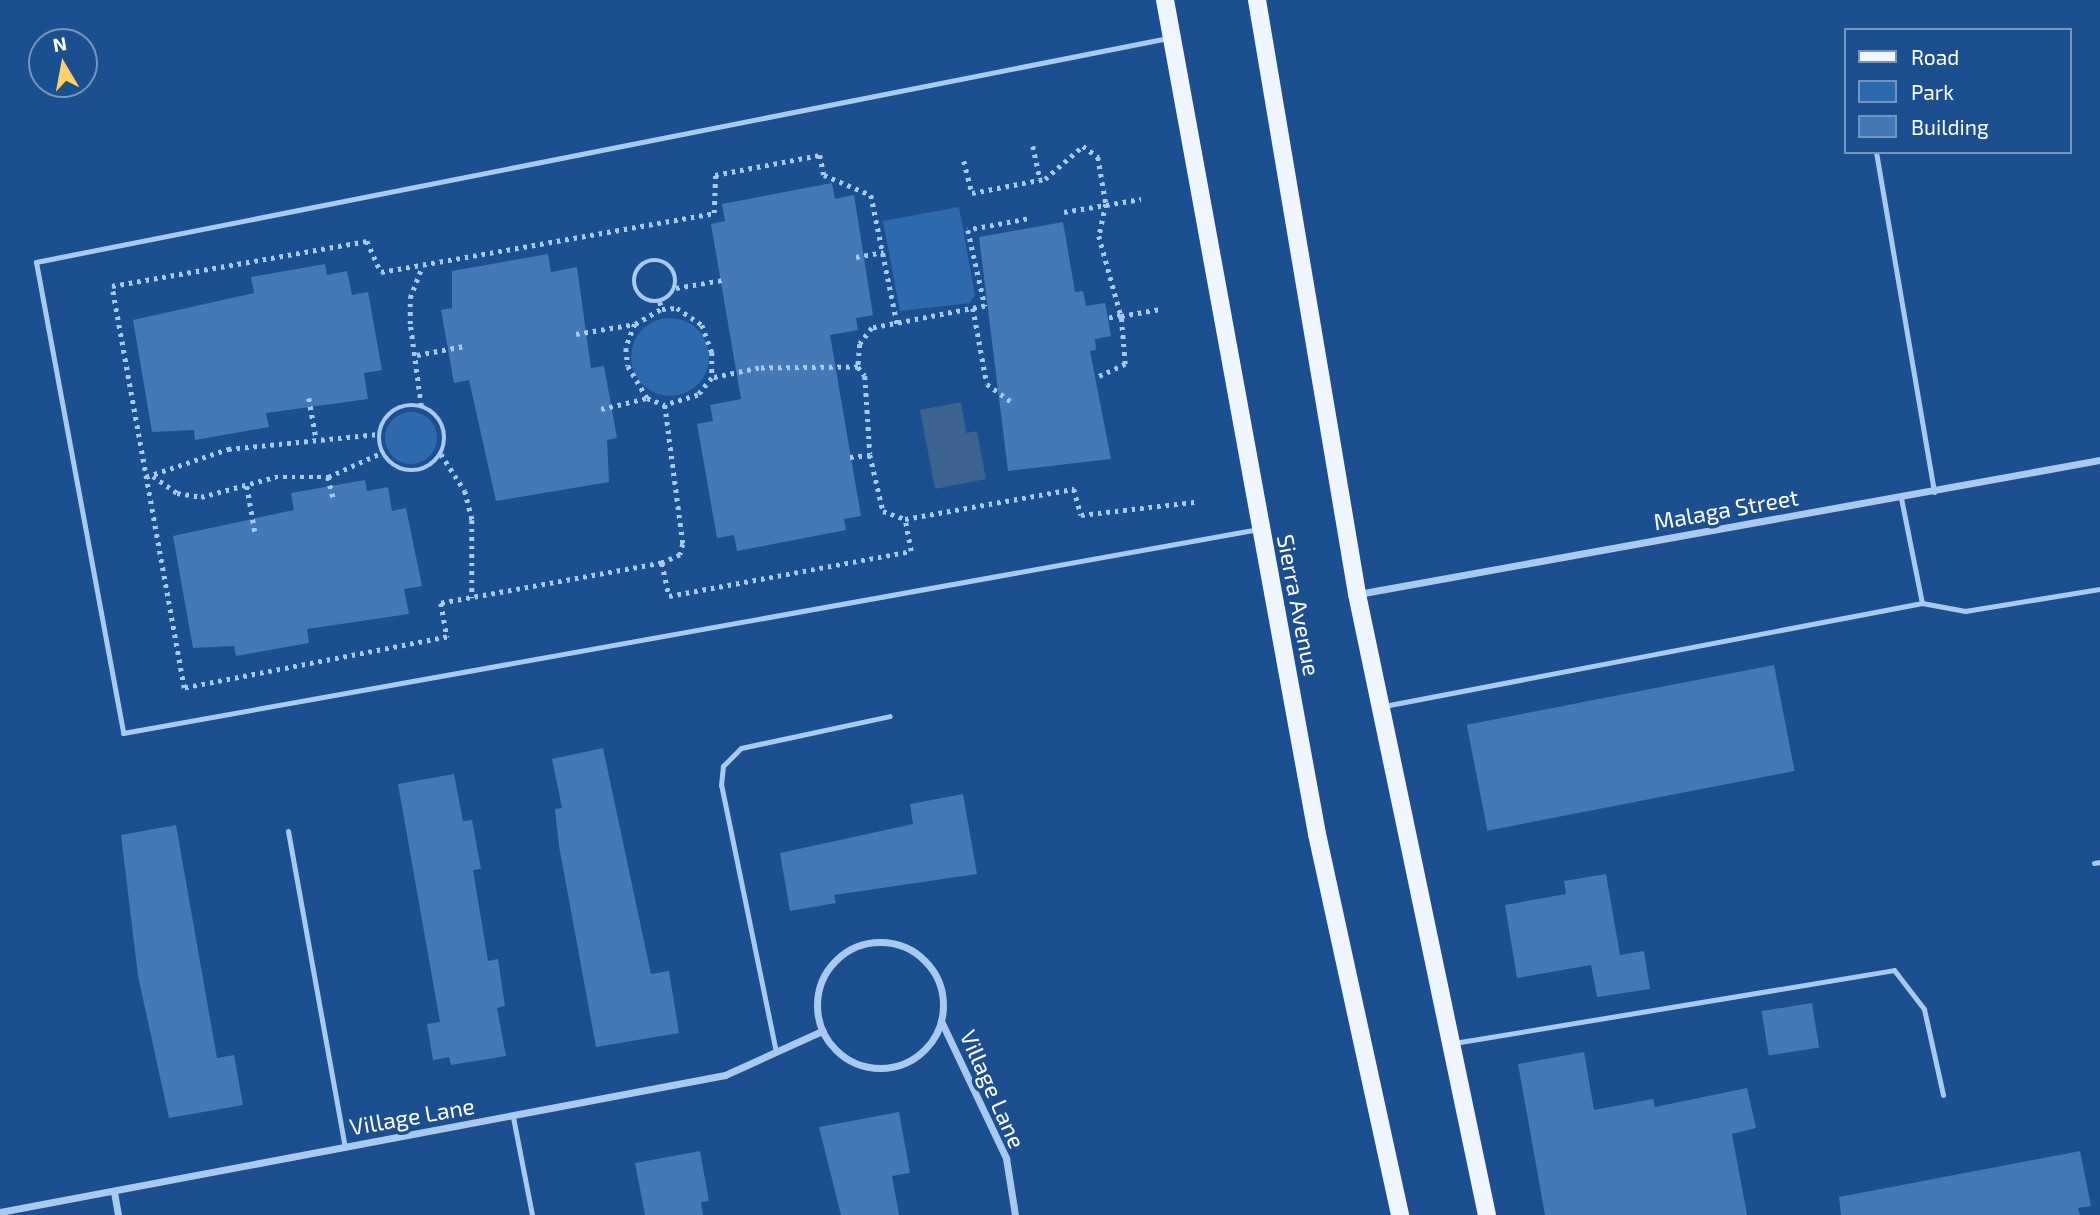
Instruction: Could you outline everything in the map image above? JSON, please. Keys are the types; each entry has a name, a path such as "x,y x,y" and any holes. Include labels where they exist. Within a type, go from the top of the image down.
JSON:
{"main road":[{"name":"Sierra Avenue","path":"1165,0 1259,529 1400,1215"},
{"path":"1257,0 1357,594 1454,1043 1488,1215"}],"street":[{"name":"Malaga Street","path":"1357,594 1902,498 2100,460"},
{"path":"875,942 905,947 929,964 939,982 941,1021 920,1054 885,1068 848,1059 822,1031 818,992 825,972 838,957 875,942"},
{"name":"Village Lane","path":"941,1021 1006,1158 1015,1215"},
{"name":"Village Lane","path":"0,1212 513,1117 725,1074 822,1031"},
{"path":"114,1192 118,1215"}],"lane":[{"path":"1171,38 36,262 123,733 1259,529"},
{"path":"1876,154 1934,492"},
{"path":"1902,498 1922,603"},
{"path":"1381,706 1897,607 1922,603 1965,611 2100,589"},
{"path":"776,1052 721,785 723,766 741,748 890,716"},
{"path":"288,831 345,1148"},
{"path":"1454,1043 1894,970 1924,1009 1943,1095"},
{"path":"513,1117 532,1215"}],"path":[{"path":"1034,146 1040,180"},
{"path":"964,161 972,193 1040,180 1083,146 1098,157 1106,204 1099,236 1121,316 1125,364 1099,376"},
{"path":"665,405 683,544 680,555 662,563 441,603 447,637 184,688 112,286 367,241 381,272 422,267 714,213 715,175 820,155 824,176 871,195 897,323"},
{"path":"1065,212 1141,199"},
{"path":"1027,219 968,230 985,306 897,323 864,335 858,367 867,385 870,455 883,511 905,519 1074,489 1081,515 1194,502"},
{"path":"856,257 884,251"},
{"path":"660,302 637,292 640,267 664,261 674,270 676,288"},
{"path":"421,406 410,298 422,267"},
{"path":"660,302 676,288 723,280"},
{"path":"660,302 662,309"},
{"path":"576,334 635,324 662,309 677,308 702,325 712,352 712,379"},
{"path":"973,308 987,384 1010,401"},
{"path":"1110,318 1160,309"},
{"path":"635,324 626,348 628,366 647,398"},
{"path":"417,355 464,346"},
{"path":"601,409 647,398 665,405 698,395 712,379 790,364 858,367"},
{"path":"309,398 316,436"},
{"path":"441,454 426,468 406,471 382,453 378,435 398,407 421,406 443,425 441,454 465,491 472,520 472,598"},
{"path":"146,477 228,449 316,436 378,435"},
{"path":"153,475 177,493 201,497 275,477 328,477 382,453"},
{"path":"850,457 870,455"},
{"path":"328,477 333,497"},
{"path":"247,486 256,532"},
{"path":"662,563 669,596 853,563 911,551 905,519"}],"green space":[{"path":"959,207 975,295 970,303 900,311 883,221"},
{"path":"670,318 685,321 697,330 706,342 709,357 706,372 697,384 685,393 670,396 655,393 643,384 634,372 631,357 634,342 643,330 655,321"},
{"path":"411,412 421,414 429,420 435,428 435,448 429,456 421,462 411,464 401,462 393,456 387,448 385,438 387,428 393,420 401,414"}],"shaded area":[{"path":"961,402 966,433 977,431 986,479 935,489 920,410"}],"building":[{"path":"832,183 835,199 854,195 873,315 856,318 858,330 830,335 861,516 844,519 846,530 737,551 734,535 717,538 697,424 713,421 710,405 741,399 711,224 725,221 722,204"},
{"path":"1063,222 1075,292 1083,291 1086,306 1105,303 1111,336 1095,339 1096,350 1090,351 1111,459 1008,471 979,237"},
{"path":"548,254 551,272 577,267 591,368 604,366 617,438 607,440 609,482 496,501 469,380 454,383 441,310 452,308 452,271"},
{"path":"325,264 327,275 347,271 352,295 368,292 382,370 364,373 368,399 266,413 269,427 195,440 194,430 152,432 133,320 254,293 251,277"},
{"path":"365,480 367,491 388,487 392,511 406,508 422,586 404,589 409,614 307,629 309,643 236,656 234,646 193,648 173,536 294,510 291,493"},
{"path":"1774,665 1795,771 1487,831 1467,725"},
{"path":"603,748 651,974 669,971 679,1033 596,1047 559,846 555,809 562,808 552,759"},
{"path":"454,774 463,821 472,820 481,869 473,870 488,961 498,959 505,1006 497,1008 506,1056 451,1065 449,1057 433,1060 427,1024 440,1022 398,784"},
{"path":"963,794 977,874 834,895 836,903 790,911 780,853 913,824 910,804"},
{"path":"176,825 217,1058 234,1055 243,1105 169,1118 138,976 121,835"},
{"path":"1606,874 1620,955 1644,951 1650,989 1597,997 1591,965 1517,978 1505,905 1566,894 1564,881"},
{"path":"1812,1003 1819,1047 1769,1055 1762,1011"},
{"path":"1584,1052 1594,1110 1653,1099 1655,1107 1747,1088 1756,1128 1732,1134 1747,1215 1545,1215 1518,1064"},
{"path":"899,1112 910,1173 892,1176 899,1215 841,1215 819,1127"},
{"path":"700,1151 709,1201 701,1202 703,1215 645,1215 635,1163"},
{"path":"2080,1151 2091,1206 2078,1208 2080,1215 1841,1215 1839,1197"}]}
